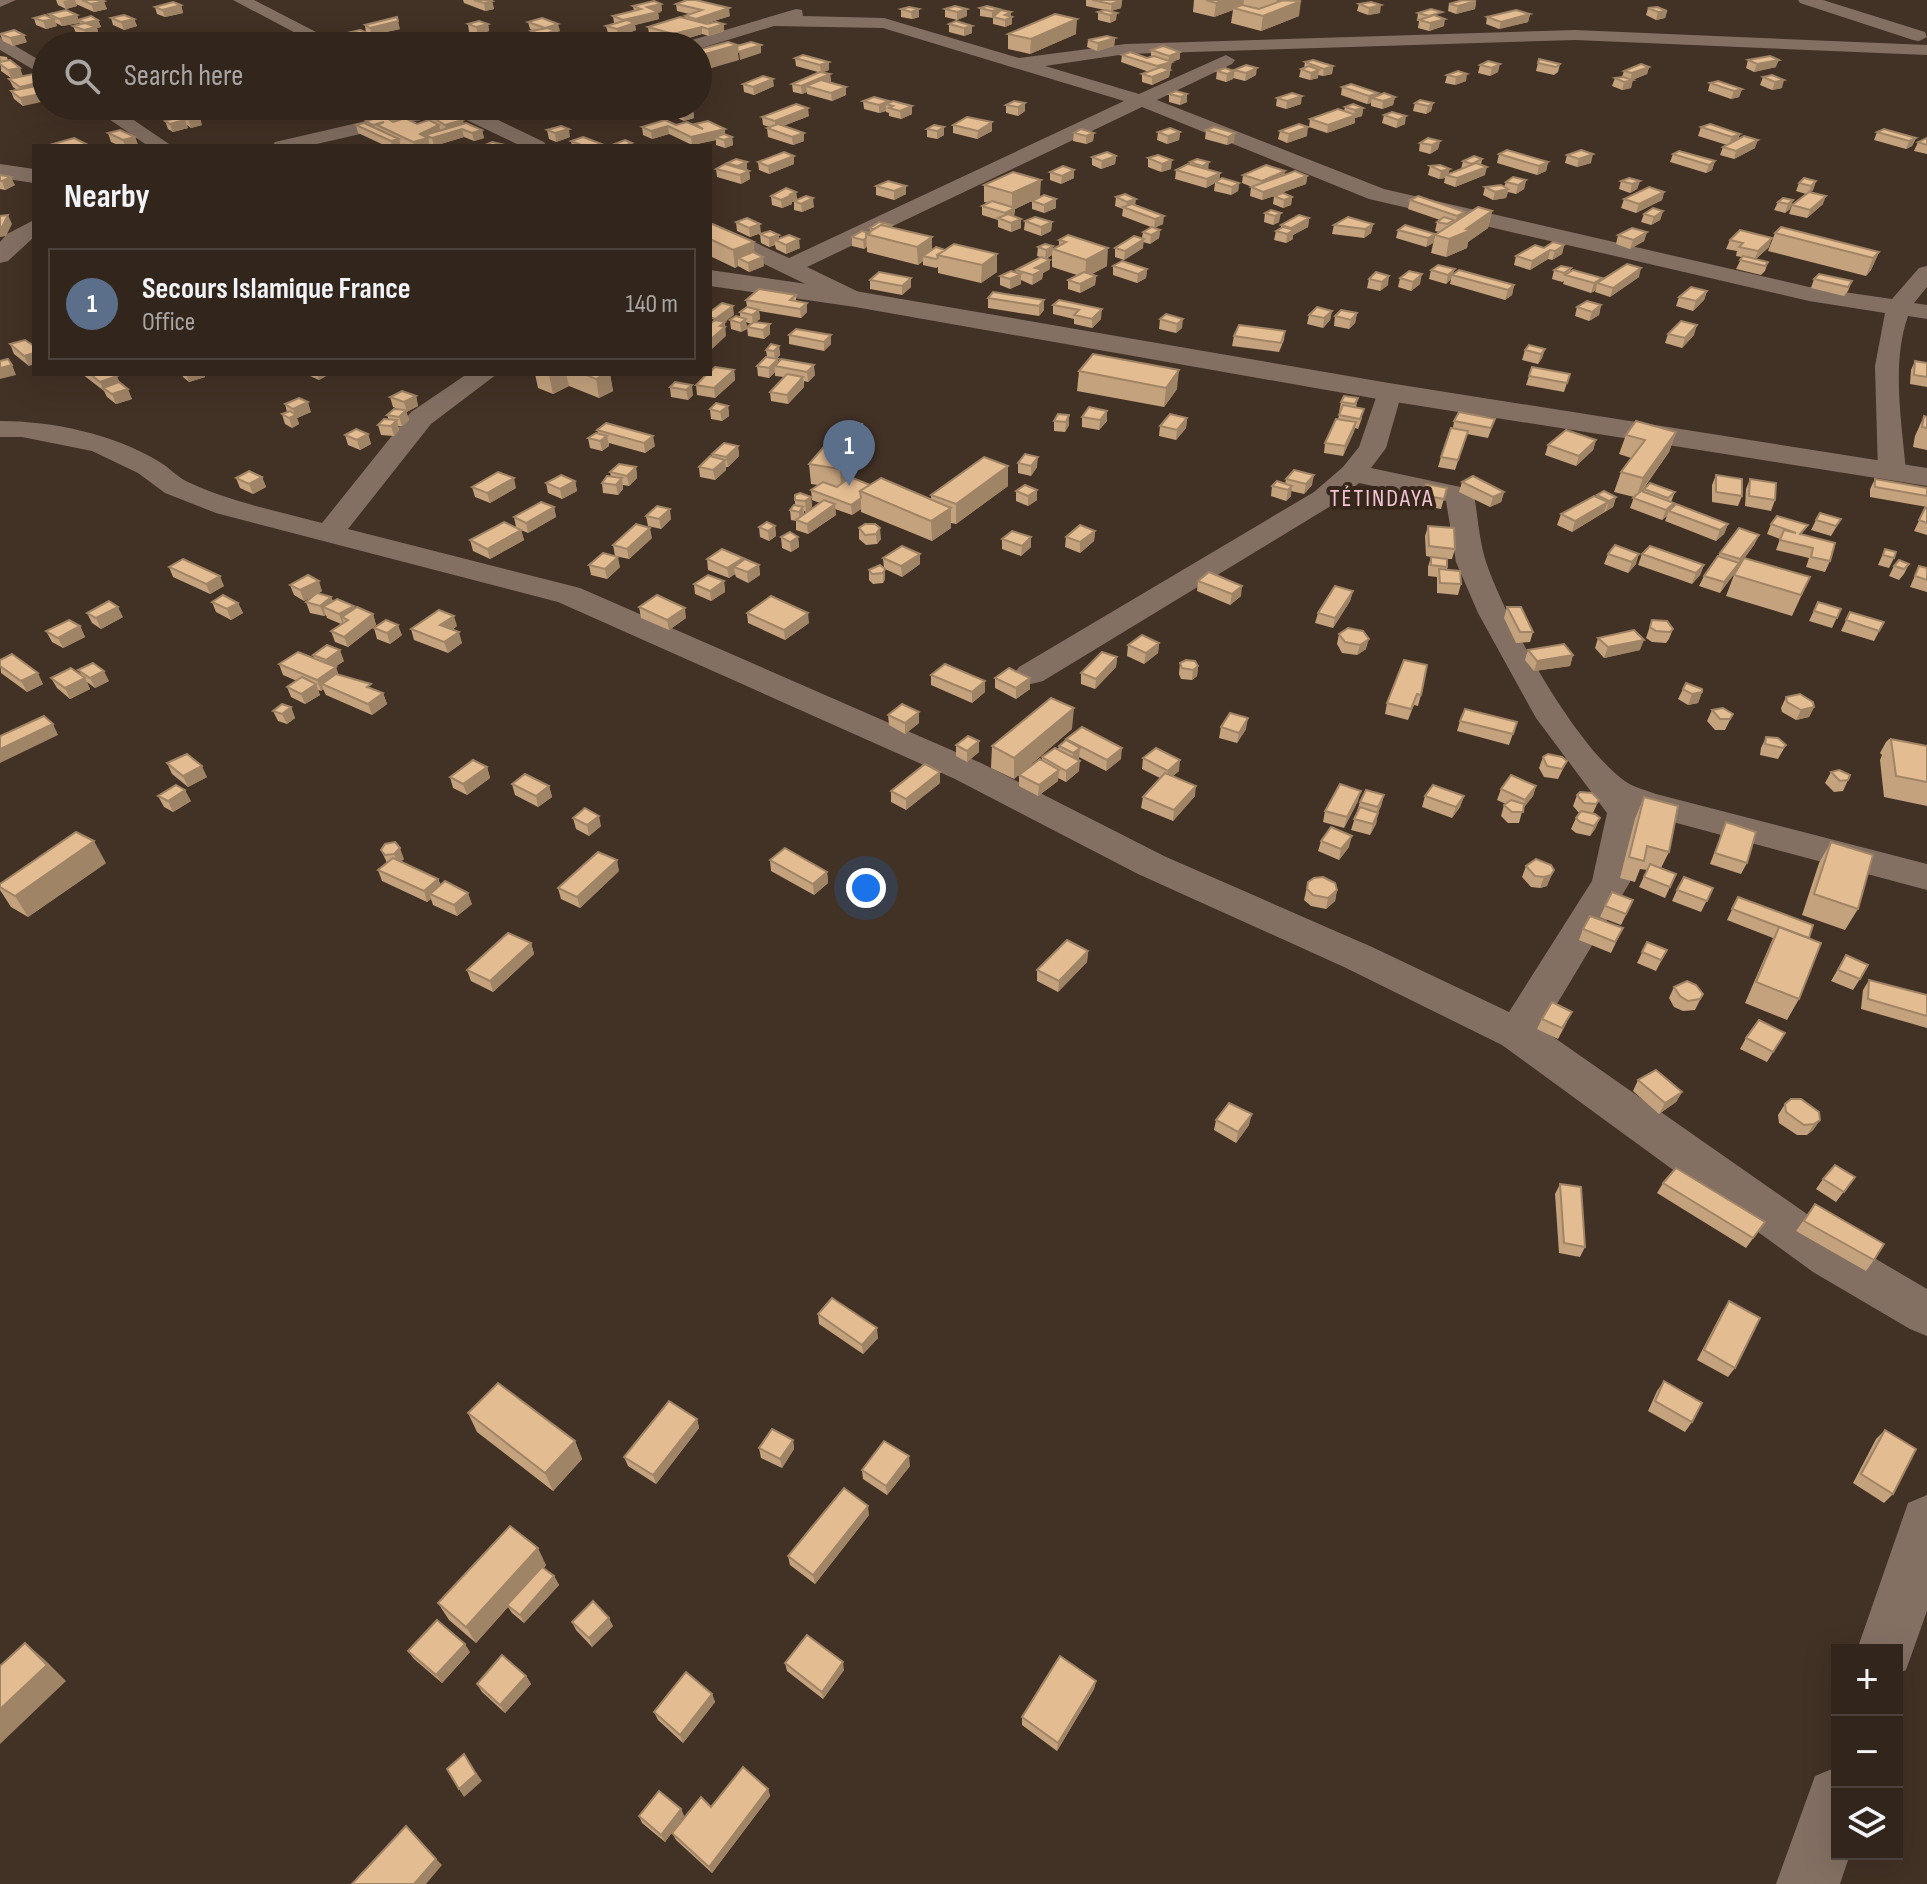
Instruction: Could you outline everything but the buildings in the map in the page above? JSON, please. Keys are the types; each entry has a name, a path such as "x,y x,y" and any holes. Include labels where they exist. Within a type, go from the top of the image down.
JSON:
{"main road":[{"path":"0,171 32,176"},
{"path":"712,278 855,299 1389,392 1927,477"}],"street":[{"path":"0,2 8,0"},
{"path":"241,0 306,32"},
{"path":"1806,0 1927,38"},
{"path":"712,39 771,21 884,23 1143,101 1377,194 1809,294 1927,312"},
{"path":"1018,64 1126,49 1233,53 1297,43 1575,35 1927,50"},
{"path":"0,42 32,63"},
{"path":"789,267 1143,101 1233,53"},
{"path":"122,120 159,144"},
{"path":"291,144 394,120"},
{"path":"483,120 533,144"},
{"path":"0,256 15,239 32,228"},
{"path":"712,230 855,299"},
{"path":"1892,472 1887,409 1891,334 1899,307 1927,273"},
{"path":"1809,294 1891,334"},
{"path":"329,534 421,418 481,376"},
{"path":"1031,674 1324,498 1353,473 1372,448 1389,392"},
{"path":"0,429 22,429 100,444 148,467 175,487 226,507 569,595 968,771 1151,865 1358,957 1517,1034 1830,1257 1927,1314"},
{"path":"1353,473 1460,495 1470,560 1485,598 1535,686 1586,766 1611,790 1625,813 1611,882 1517,1034"},
{"path":"1611,790 1661,807 1927,877"},
{"path":"1888,1644 1927,1522"},
{"path":"1808,1884 1831,1816"}],"place":[{"name":"Secours Islamique France","path":"849,486"}],"district":[{"name":"TÉTINDAYA","path":"1382,498"}]}
